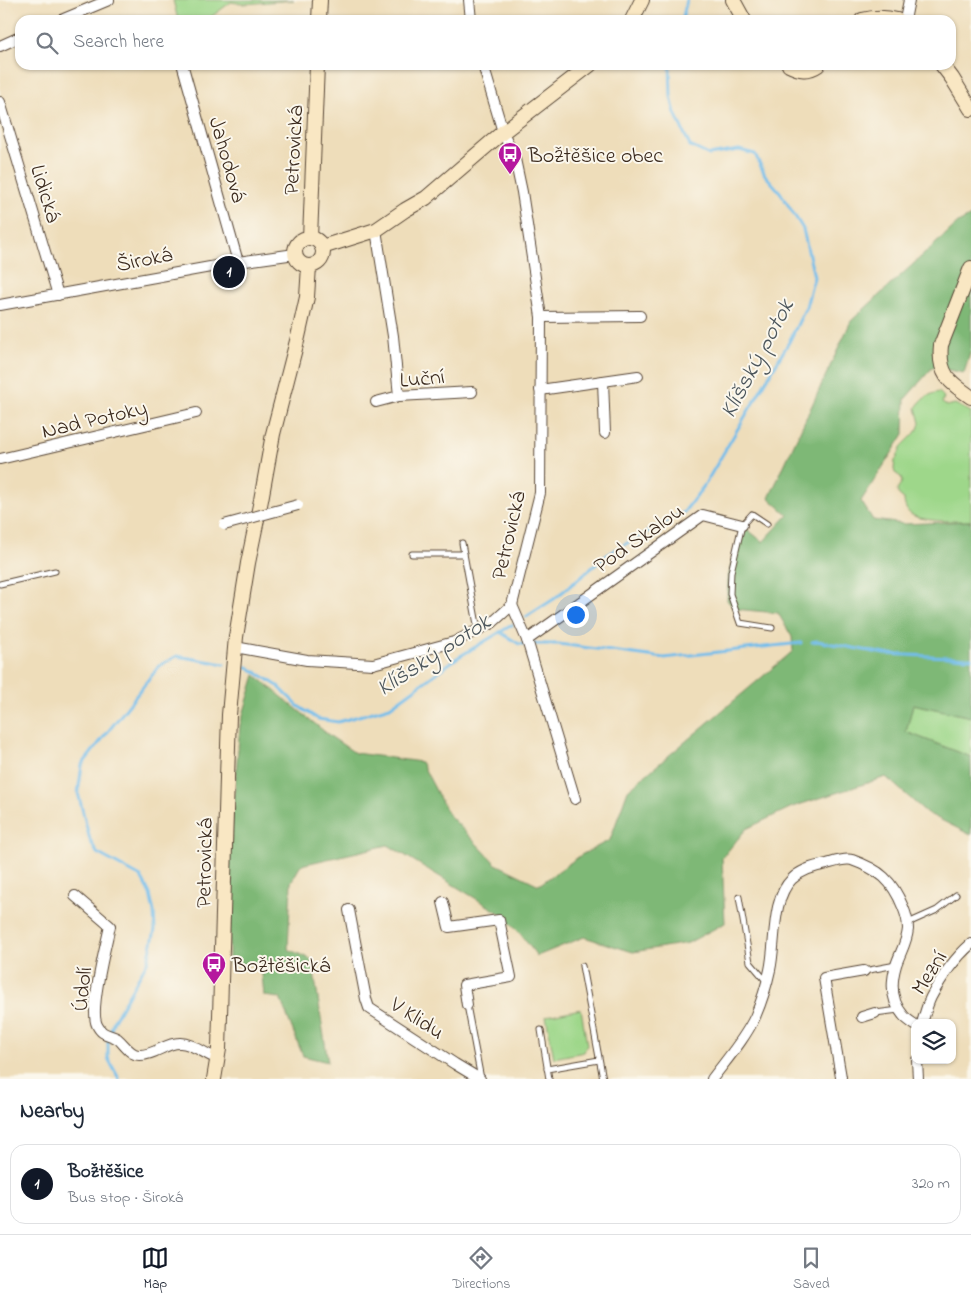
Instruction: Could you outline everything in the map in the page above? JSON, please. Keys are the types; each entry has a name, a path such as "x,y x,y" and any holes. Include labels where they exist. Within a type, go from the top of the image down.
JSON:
{"main road":[{"path":"319,15 320,0"},
{"path":"634,15 642,0"},
{"path":"733,0 741,15"},
{"name":"Petrovická","path":"310,238 317,70"},
{"path":"322,247 376,230 426,198 503,132 584,70"},
{"path":"946,70 971,109"},
{"path":"304,239 315,239 320,242 322,247 324,252 319,262 315,265 310,266 300,263 295,254 299,242 304,239"},
{"name":"Petrovická","path":"214,1079 220,1040 229,714 235,647 248,563 262,500 273,434 307,297 310,266"},
{"path":"971,268 941,345 940,358 942,368 948,378 971,397"}],"street":[{"path":"73,15 109,0"},
{"path":"468,0 470,15"},
{"path":"906,15 909,0"},
{"path":"0,46 15,40"},
{"name":"Jahodová","path":"184,70 238,262"},
{"name":"Petrovická","path":"235,647 307,660 373,664 454,642 492,623 512,605 540,493 541,317 522,192 515,159 503,132 484,70"},
{"name":"Lidická","path":"0,102 58,295"},
{"path":"376,230 393,336 399,396"},
{"name":"Široká","path":"0,305 238,262 295,254"},
{"path":"541,317 640,316"},
{"path":"540,390 638,376"},
{"path":"603,381 605,432"},
{"name":"Luční","path":"376,402 399,396 472,392"},
{"name":"Nad Potoky","path":"0,459 196,413"},
{"path":"224,525 298,505"},
{"name":"Pod Skalou","path":"528,644 703,515 742,525"},
{"path":"512,605 528,644 575,799"},
{"path":"712,1079 742,1040 755,1016 770,970 776,914 783,892 792,879 804,871 819,866 849,859 868,866 885,877 898,893 908,923 906,942 896,964 892,985 899,1010 903,1016 911,1021"},
{"name":"Údolí","path":"75,896 110,926 94,1010 96,1024 103,1034 117,1038 134,1054 140,1055 155,1052 178,1042 218,1058"},
{"path":"444,902 449,927 499,920 511,976 464,985 467,1005"},
{"name":"V Klidu","path":"349,910 366,998 370,1008 474,1078"},
{"name":"Mezní","path":"923,1019 930,998 946,972 971,944"},
{"path":"841,1078 824,978 864,970"},
{"path":"862,1017 875,1013"},
{"path":"917,1064 918,1079"}],"lane":[{"path":"767,524 752,514 742,525 731,572 730,594 740,623 772,628"},
{"path":"462,544 478,630"},
{"path":"412,554 464,554"},
{"path":"0,584 55,571"},
{"path":"908,923 937,910 956,895"},
{"path":"739,897 750,962 767,982"},
{"path":"864,970 896,964"},
{"path":"582,966 603,1079"},
{"path":"467,1005 474,1078"},
{"path":"875,1013 899,1010"},
{"path":"541,1030 549,1079"},
{"path":"548,1070 599,1060"}],"green space":[{"path":"173,0 294,0 244,4 231,2 214,15 177,15"},
{"path":"971,216 971,350 964,373 933,367 905,399 904,434 861,501 873,520 904,524 971,521 971,717 913,704 906,732 971,757 971,835 927,813 886,777 792,807 746,829 722,858 725,923 688,943 633,952 584,937 537,956 519,932 498,912 388,845 301,865 291,882 288,949 312,960 328,1062 303,1056 280,998 264,996 261,964 229,964 229,859 240,725 255,675 330,736 355,753 421,762 448,814 496,864 539,885 581,855 610,840 628,790 793,651 792,637 778,613 734,609 727,600 728,578 732,560 747,529 763,542 788,515 769,498 851,321 958,223"},
{"path":"939,392 944,397 942,403 947,406 955,404 971,412 971,521 934,520 914,516 905,507 904,499 897,491 902,481 901,477 895,473 895,461 902,446 918,429 920,423 916,408 926,397"},
{"path":"913,704 971,717 971,757 906,732"},
{"path":"581,1009 587,1045 584,1052 554,1058 546,1016"}],"waterway":[{"name":"Klíšský potok","path":"683,15 687,0"},
{"name":"Klíšský potok","path":"526,617 554,599 611,552 684,512 704,486 789,342 806,307 814,277 803,229 780,192 765,175 755,154 739,150 709,155 690,146 675,113 671,97 670,70"},
{"name":"Klíšský potok","path":"242,667 248,667 278,686 298,706 318,719 338,722 390,707 457,658 512,625"},
{"path":"500,632 519,644 559,644 664,658 801,643"},
{"path":"812,642 817,641 885,654 971,658"},
{"name":"Klíšský potok","path":"119,1079 108,1058 108,1039 114,1020 148,961 155,930 154,912 150,894 141,877 97,853 90,840 78,793 82,765 160,665 177,656 224,664"}],"place":[{"name":"Božtěšice obec","path":"510,175"},
{"name":"Božtěšice","path":"229,272"},
{"name":"Božtěšická","path":"214,985"}]}
